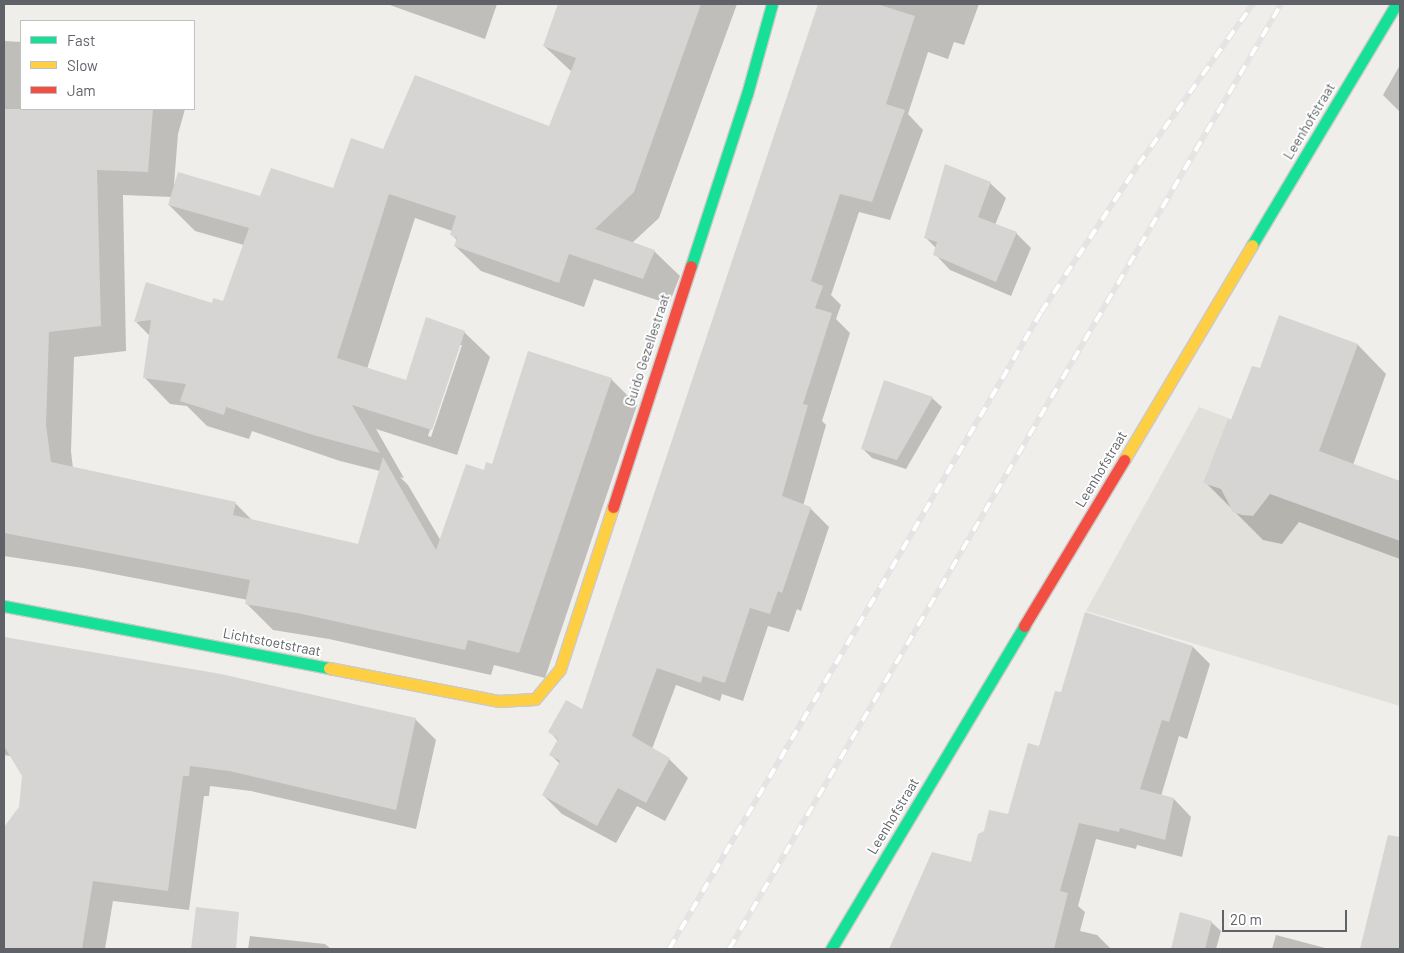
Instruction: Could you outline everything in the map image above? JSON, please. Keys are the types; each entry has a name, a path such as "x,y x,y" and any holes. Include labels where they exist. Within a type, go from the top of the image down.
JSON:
{"street":[{"name":"Guido Gezellestraat","path":"535,699 560,669 747,94 772,4"},
{"name":"Leenhofstraat","path":"831,949 1396,4"},
{"name":"Lichtstoetstraat","path":"4,606 498,701 535,699"}],"shaded area":[{"path":"1199,407 1400,482 1400,706 1086,611"}],"building":[{"path":"558,4 701,4 634,192 595,229 655,250 643,279 569,254 559,283 454,246 457,238 450,235 456,216 389,194 337,358 406,380 426,317 465,331 432,430 352,405 380,453 313,435 226,407 224,415 180,401 186,384 143,378 151,320 134,322 146,282 212,303 213,298 223,301 249,228 168,205 178,172 260,196 271,168 333,188 351,138 383,149 415,75 549,126 576,58 543,46"},
{"path":"818,4 877,4 915,16 886,104 905,110 872,202 840,194 811,281 823,286 815,308 832,313 803,404 808,405 782,496 811,507 782,593 778,591 770,614 750,608 725,683 703,676 701,683 657,668 632,736 670,758 646,803 618,788 597,826 542,795 560,761 549,755 558,739 548,732 566,700 582,709"},
{"path":"4,109 153,110 148,172 97,170 101,326 49,332 46,425 51,462 236,502 233,515 358,544 383,457 436,550 466,464 484,470 486,462 492,464 528,351 612,378 519,653 468,640 465,650 302,614 245,604 250,580 4,533"},
{"path":"945,164 991,182 978,217 1017,232 996,282 933,255 937,242 924,238"},
{"path":"1279,315 1358,344 1319,451 1400,481 1400,541 1270,494 1253,516 1242,515 1233,512 1221,489 1203,483 1228,419 1231,420 1252,366 1260,368"},
{"path":"884,380 933,397 897,460 861,449"},
{"path":"1085,612 1193,646 1169,722 1162,720 1140,789 1174,798 1165,840 1120,828 1119,832 1079,823 1060,891 1068,893 1054,949 889,949 932,852 971,862 978,834 984,831 989,810 1008,814 1028,743 1039,746 1055,691 1061,692"},
{"path":"4,637 221,674 416,718 396,810 229,771 190,766 189,776 183,776 168,891 93,881 82,949 4,949 4,827 19,807 22,776 4,746"},
{"path":"1388,835 1400,837 1400,949 1360,949"},
{"path":"196,907 239,912 236,949 191,949"},
{"path":"1180,912 1212,921 1205,949 1171,949"}],"railway":[{"path":"669,949 1041,312 1138,165 1253,4"},
{"path":"729,949 1281,4"}],"traffic: fast":[{"path":"691,266 747,94 772,4"},
{"path":"1252,245 1396,4"},
{"path":"4,606 329,668"},
{"path":"831,949 1024,626"}],"traffic: slow":[{"path":"1124,460 1252,245"},
{"path":"329,668 498,701 535,699 560,669 613,507"}],"traffic: jam":[{"path":"613,507 691,266"},
{"path":"1024,626 1124,460"}]}
